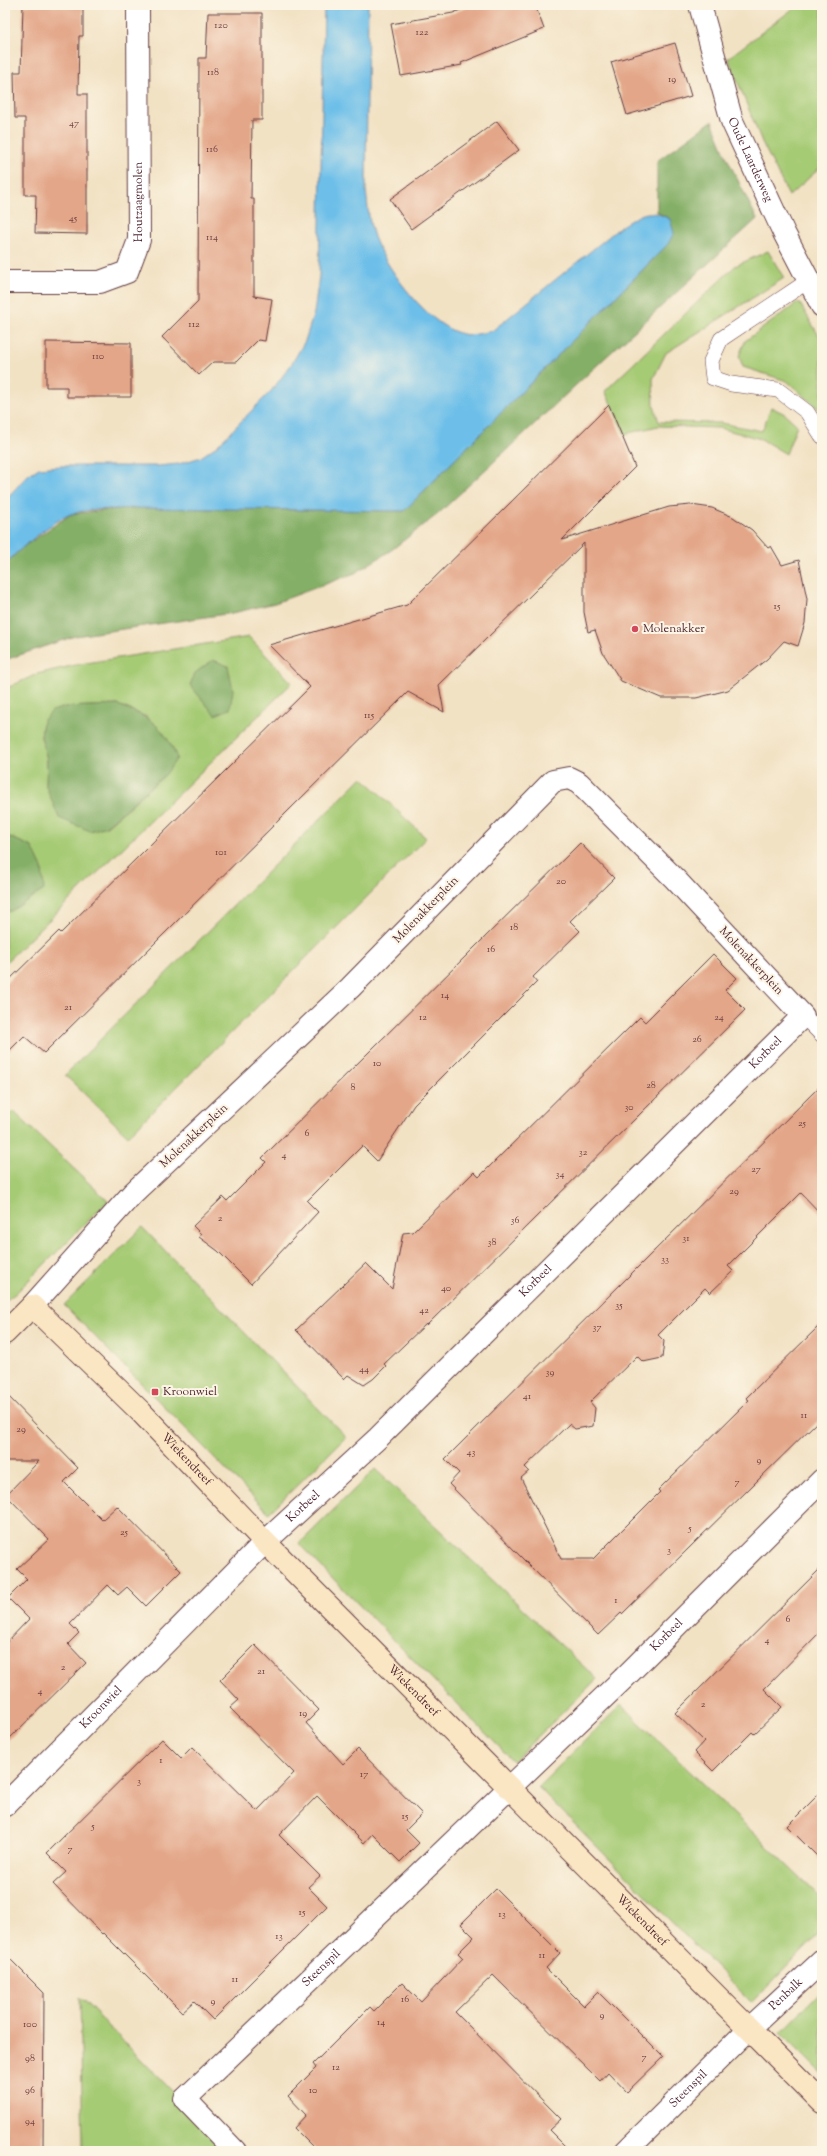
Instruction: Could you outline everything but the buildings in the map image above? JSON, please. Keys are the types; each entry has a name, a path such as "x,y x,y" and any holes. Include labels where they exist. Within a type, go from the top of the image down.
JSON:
{"street":[{"name":"Houtzaagmolen","path":"5,282 100,282 127,272 139,240 138,5"},
{"name":"Oude Laarderweg","path":"700,5 732,121 808,281 822,306"},
{"name":"Molenakkerplein","path":"32,1306 133,1194 350,988 553,781 569,778 579,783 675,879 803,1016"},
{"name":"Korbeel","path":"265,1542 378,1438 803,1016"},
{"path":"5,1332 32,1306"},
{"name":"Wiekendreef","path":"32,1306 140,1411 265,1542 822,2102"},
{"name":"Korbeel","path":"510,1788 624,1678 822,1480"},
{"name":"Kroonwiel","path":"5,1805 265,1542"},
{"name":"Steenspil","path":"235,2151 185,2099 510,1788"},
{"name":"Penbalk","path":"750,2028 822,1961"},
{"name":"Steenspil","path":"626,2151 750,2028"}],"lane":[{"path":"808,281 721,339 711,361 713,378 731,384 778,390 807,412 822,436"},
{"name":"Molenakkerplein","path":"803,1016 822,1035"}],"green space":[{"path":"798,5 822,5 822,166 789,196 762,142 728,58"},
{"path":"712,121 727,158 757,219 606,357 438,514 390,551 355,573 275,603 233,613 75,636 5,660 5,564 23,547 71,514 133,508 404,511 668,244 670,219 657,212 657,161"},
{"path":"768,251 784,278 666,353 653,379 654,406 659,422 721,423 762,431 771,407 785,414 797,425 786,454 761,439 719,428 658,426 625,434 605,391 735,266"},
{"path":"799,302 822,341 822,412 787,381 743,367 739,356 745,341"},
{"path":"249,637 292,683 5,963 5,912 11,911 32,847 5,835 5,689 37,674 80,664","holes":["118,705 147,717 166,774 107,826 90,831 46,786 47,759 41,737 43,721 65,707"]},
{"path":"213,660 228,666 233,690 230,709 215,715 190,685 195,673"},
{"path":"118,705 139,714 161,730 172,746 177,758 166,774 106,826 90,831 59,818 46,786 47,759 41,737 43,721 52,711 65,707"},
{"path":"362,777 426,838 128,1136 65,1075"},
{"path":"5,835 32,847 42,868 44,890 11,911 5,912"},
{"path":"13,1111 108,1201 16,1293 5,1301 5,1119"},
{"path":"142,1227 346,1437 269,1513 64,1305"},
{"path":"375,1469 597,1679 513,1761 299,1544"},
{"path":"621,1705 822,1899 822,1930 752,2003 538,1787"},
{"path":"822,1991 822,2074 781,2033"},
{"path":"80,1997 231,2151 83,2151"}],"water":[{"path":"324,5 368,5 366,190 368,211 374,238 391,268 411,296 435,319 447,328 467,335 492,331 623,225 646,213 656,214 670,219 674,233 668,244 404,511 133,508 85,511 71,514 55,523 27,543 5,564 5,500 28,475 39,468 61,466 158,466 179,464 201,457 218,445 272,390 291,365 305,341 314,313 319,276"}],"place":[{"name":"Molenakker","path":"635,629"},
{"name":"Kroonwiel","path":"155,1392"}]}
